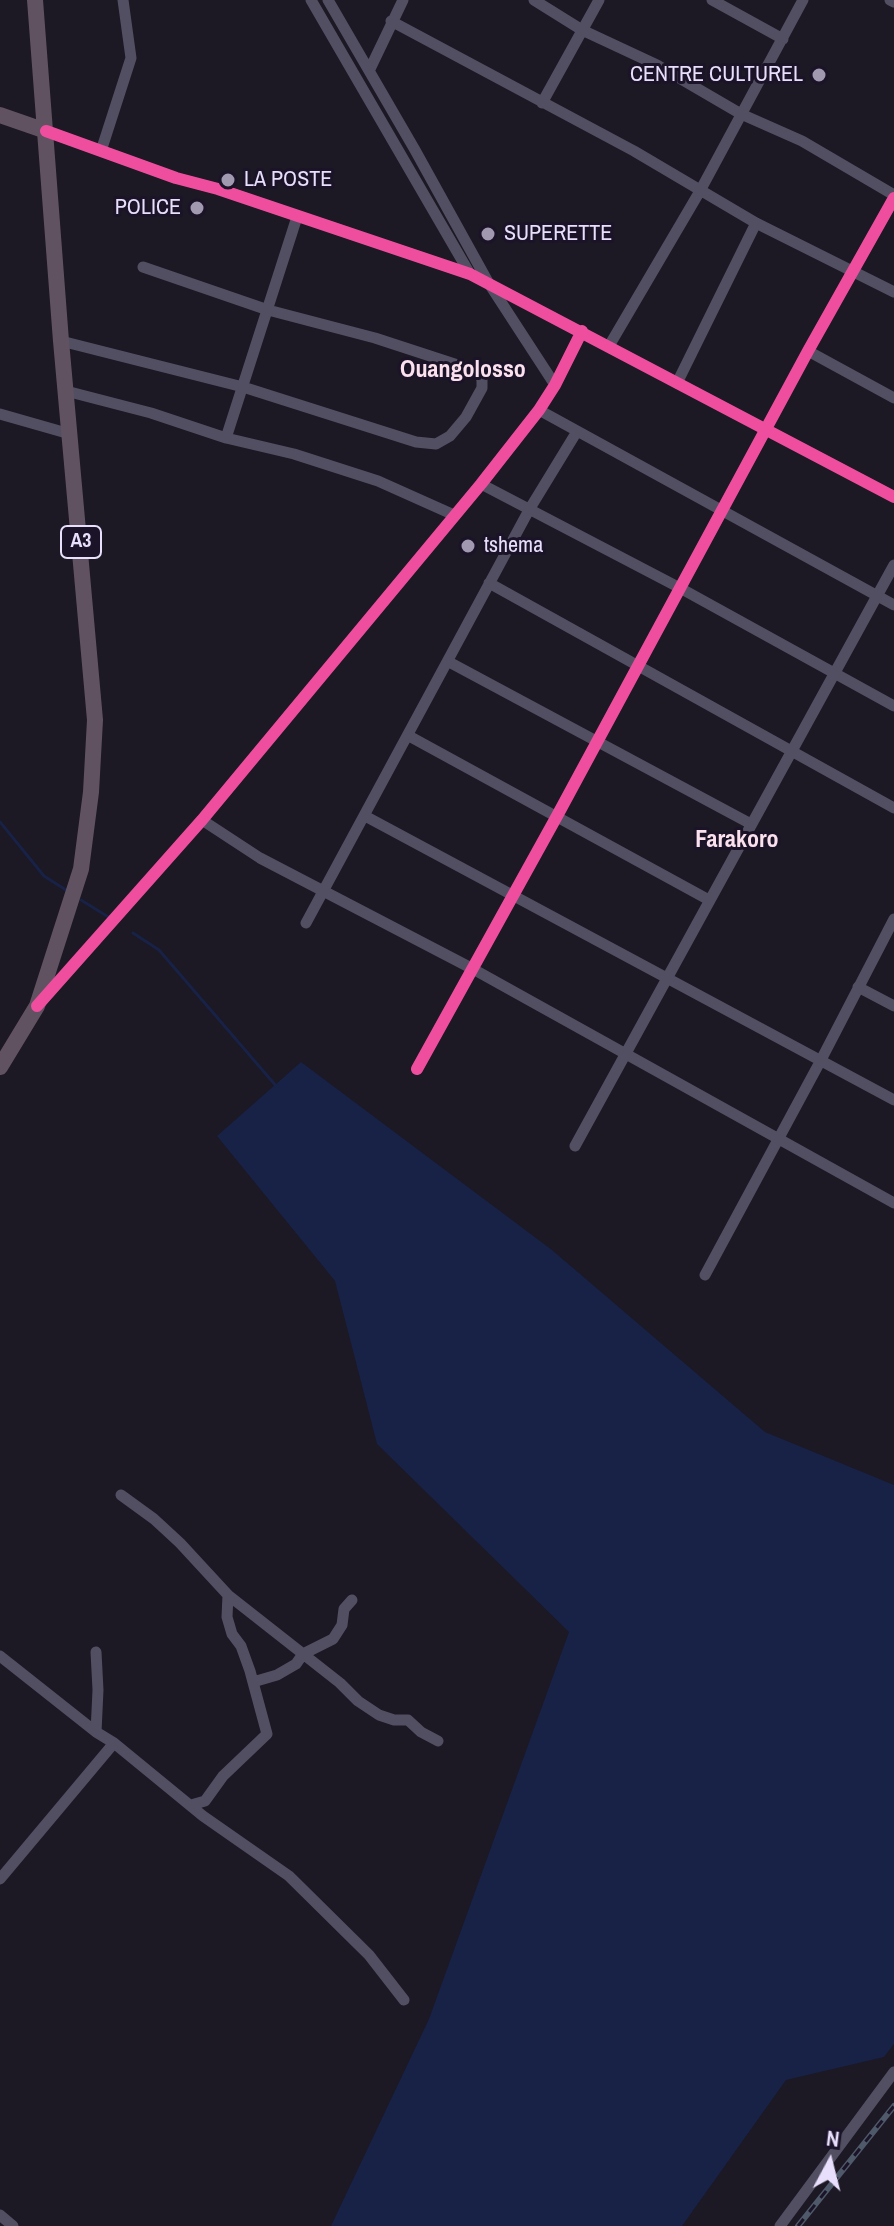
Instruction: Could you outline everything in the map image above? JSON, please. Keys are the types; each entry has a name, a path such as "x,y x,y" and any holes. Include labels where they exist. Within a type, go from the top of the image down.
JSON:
{"highway":[{"name":"A3","path":"0,1067 37,1006 81,869 91,792 94,734 87,614 61,341 35,0"},
{"path":"0,115 46,131"}],"street":[{"path":"101,151 131,58 123,0"},
{"path":"311,0 470,274"},
{"path":"328,0 488,282 555,385"},
{"path":"369,71 403,0"},
{"path":"417,1069 894,196 802,141 741,114 657,65 582,30 534,0"},
{"path":"542,103 599,0"},
{"path":"712,0 783,39"},
{"path":"609,346 700,191 803,0"},
{"path":"391,21 634,151 756,223 894,292"},
{"path":"46,131 470,274 894,497"},
{"path":"226,438 297,217"},
{"path":"677,383 756,223"},
{"path":"61,341 243,387 416,442 436,444 450,436 466,417 482,388 482,379 476,371 375,338 268,310 143,267"},
{"path":"37,1006 202,820 481,484 539,410 582,331"},
{"path":"808,351 894,398"},
{"path":"66,391 151,413 226,438 294,454 378,481 454,515"},
{"path":"539,410 894,605"},
{"path":"0,414 70,434"},
{"path":"306,923 529,510 576,433"},
{"path":"481,484 680,588 894,706"},
{"path":"575,1146 894,565"},
{"path":"489,583 894,808"},
{"path":"449,662 751,824"},
{"path":"409,736 709,900"},
{"path":"365,816 894,1100"},
{"path":"202,820 260,858 321,892 473,969 894,1203"},
{"path":"705,1275 894,919"},
{"path":"858,987 894,1006"},
{"path":"121,1495 180,1543 228,1595 368,1708 394,1720 408,1720 438,1741"},
{"path":"191,1805 205,1801 223,1776 267,1734 241,1646 230,1625 228,1595"},
{"path":"253,1682 286,1670 296,1664 303,1654 333,1639 342,1625 344,1609 352,1600"},
{"path":"96,1652 96,1732"},
{"path":"0,1656 191,1805 289,1876 369,1955 404,2000"},
{"path":"0,1879 114,1743"},
{"path":"780,2226 894,2072"},
{"path":"0,2215 13,2226"}],"water":[{"path":"301,1062 552,1250 765,1432 894,1485 894,2044 884,2057 786,2080 682,2226 331,2226 429,2019 569,1632 377,1444 335,1281 217,1136"}],"waterway":[{"path":"0,822 44,876 66,890"},
{"path":"81,900 110,918"},
{"path":"133,933 159,950 277,1087"}],"railway":[{"path":"798,2226 894,2106"}],"cycle path":[{"path":"46,131 176,178 218,189 470,274 894,497"},
{"path":"417,1069 894,198"},
{"path":"37,1006 202,820 481,484 539,410 582,331"}],"place":[{"name":"CENTRE CULTUREL","path":"819,75"},
{"name":"LA POSTE","path":"228,180"},
{"name":"POLICE","path":"197,208"},
{"name":"SUPERETTE","path":"488,234"},
{"name":"tshema","path":"468,546"}],"district":[{"name":"Ouangolosso","path":"463,371"},
{"name":"Farakoro","path":"737,841"}]}
